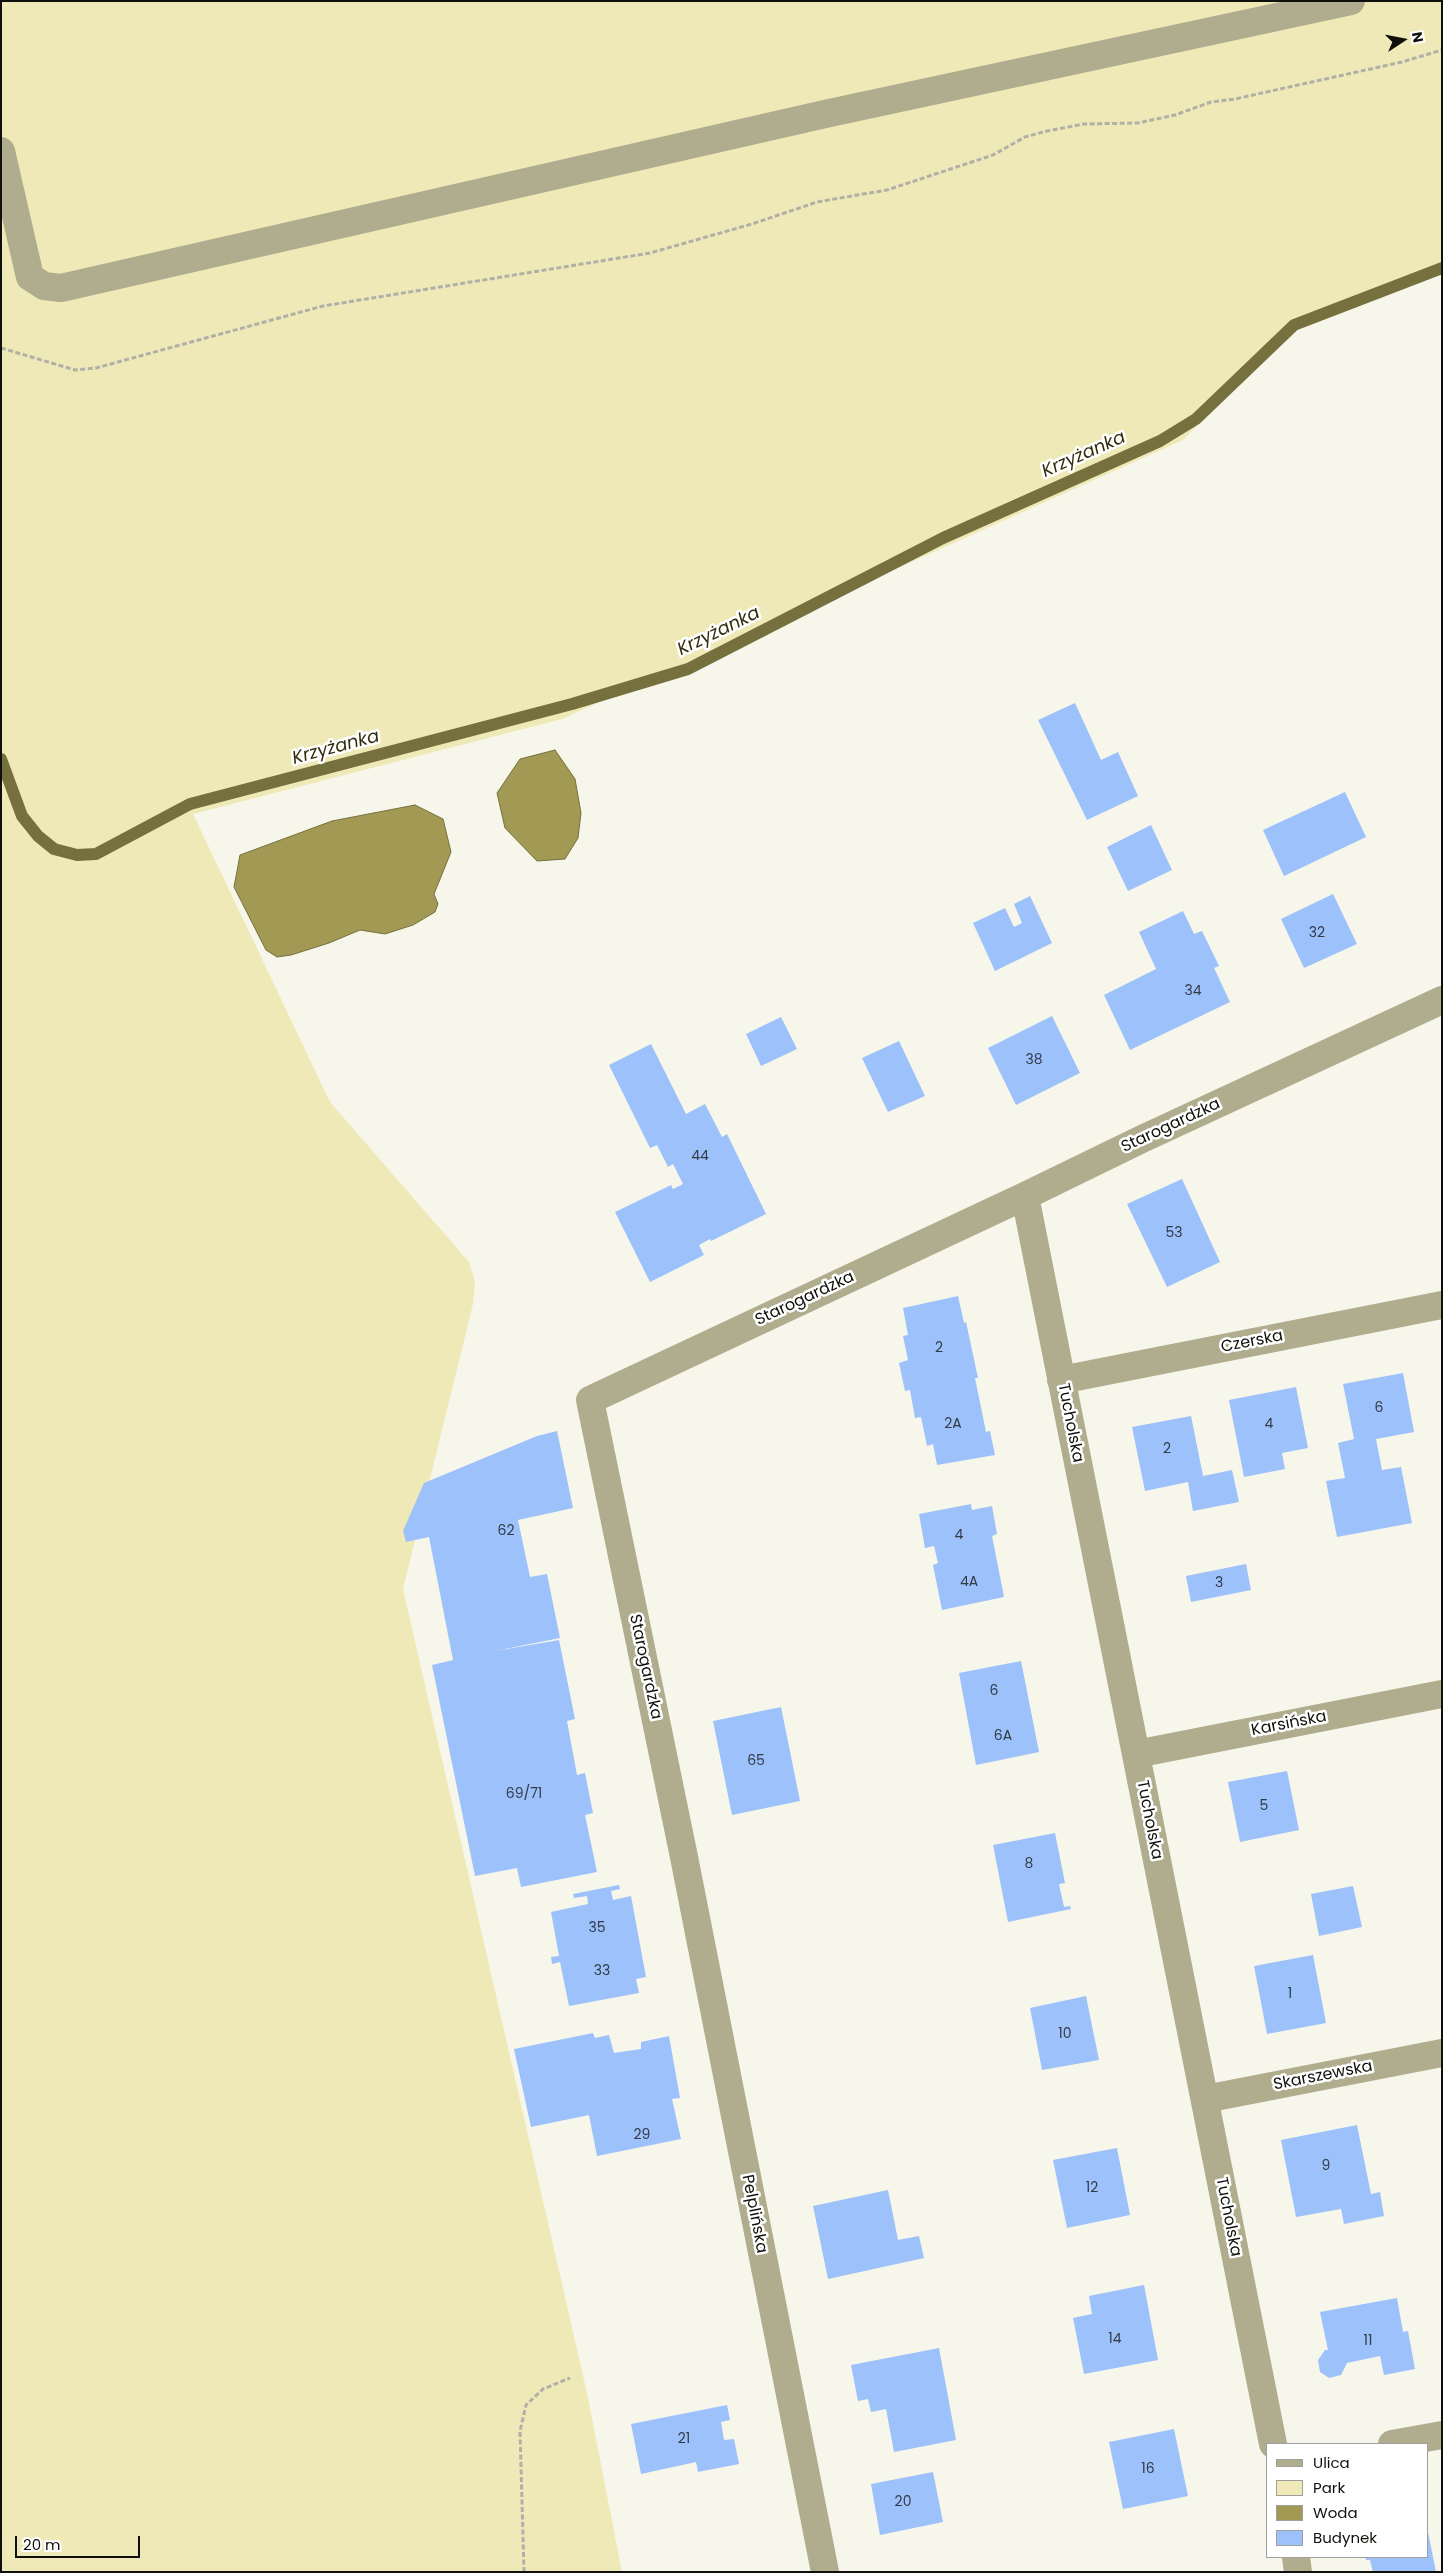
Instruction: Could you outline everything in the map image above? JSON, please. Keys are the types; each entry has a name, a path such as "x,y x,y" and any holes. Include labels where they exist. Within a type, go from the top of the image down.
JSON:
{"street":[{"path":"1,151 30,277 44,286 61,288 815,116 1351,1"},
{"name":"Starogardzka","path":"684,1857 590,1400 1025,1196 1142,1139 1442,1000"},
{"name":"Tucholska","path":"1025,1196 1273,2443"},
{"name":"Czerska","path":"1061,1380 1442,1304"},
{"name":"Karsińska","path":"1136,1754 1442,1694"},
{"name":"Pelplińska","path":"684,1857 824,2572"},
{"name":"Skarszewska","path":"1205,2099 1442,2053"},
{"path":"1398,2443 1442,2435"},
{"path":"1296,2558 1298,2572"}],"path":[{"path":"1,348 75,370 96,368 323,306 650,253 752,224 817,202 887,190 993,155 1025,137 1047,131 1084,124 1138,123 1175,115 1211,102 1235,99 1402,62 1442,50"},
{"path":"524,2572 520,2431 526,2405 543,2389 570,2378"}],"green space":[{"path":"1,1 1442,1 1442,274 1297,325 1183,440 562,719 193,814 330,1102 469,1262 475,1281 473,1304 403,1589 587,2393 622,2572 1,2572"}],"water":[{"path":"555,750 575,779 581,813 578,838 565,859 537,861 505,828 497,793 520,759"},
{"path":"415,805 443,819 451,852 434,894 438,904 435,912 413,925 385,934 360,930 329,943 291,955 277,957 266,950 234,887 240,855 332,821"}],"building":[{"path":"1075,703 1101,760 1118,752 1138,796 1087,820 1038,720"},
{"path":"1345,792 1366,837 1284,876 1263,830"},
{"path":"1151,825 1172,870 1128,891 1107,847"},
{"path":"1333,894 1357,944 1304,968 1281,919"},
{"path":"1030,896 1052,943 995,971 973,923 1005,908 1014,927 1022,923 1014,904"},
{"path":"1183,911 1194,934 1202,931 1219,966 1214,968 1230,1002 1130,1050 1104,995 1156,969 1139,932"},
{"path":"1052,1016 1080,1073 1016,1105 988,1048"},
{"path":"781,1017 797,1049 761,1066 746,1034"},
{"path":"899,1041 925,1096 888,1112 862,1058"},
{"path":"651,1044 686,1114 705,1104 722,1137 727,1134 766,1214 699,1245 704,1255 650,1282 615,1212 671,1185 673,1189 683,1184 673,1164 668,1167 657,1145 650,1148 609,1065"},
{"path":"1182,1179 1220,1262 1167,1287 1127,1204"},
{"path":"958,1296 964,1323 966,1322 978,1378 975,1378 986,1432 990,1431 995,1455 937,1465 933,1444 927,1446 921,1417 915,1418 910,1390 905,1391 899,1363 908,1360 903,1336 908,1335 903,1308"},
{"path":"1403,1373 1414,1432 1376,1439 1382,1470 1401,1467 1412,1523 1337,1537 1326,1481 1345,1478 1338,1443 1354,1439 1343,1384"},
{"path":"1296,1387 1308,1448 1282,1453 1285,1469 1244,1477 1229,1400"},
{"path":"1191,1416 1203,1476 1232,1470 1239,1502 1193,1511 1188,1482 1145,1491 1132,1427"},
{"path":"557,1431 573,1508 518,1520 530,1577 547,1574 560,1638 495,1651 559,1640 575,1719 567,1721 577,1775 585,1773 593,1813 585,1815 597,1872 521,1887 517,1868 475,1876 432,1665 453,1660 429,1537 406,1542 403,1531 424,1483 537,1436"},
{"path":"971,1504 972,1510 992,1506 997,1534 992,1536 1004,1597 942,1610 933,1565 938,1563 934,1546 925,1548 919,1514"},
{"path":"1246,1564 1251,1590 1191,1602 1186,1576"},
{"path":"1021,1661 1039,1752 976,1765 959,1673"},
{"path":"781,1707 800,1801 732,1815 713,1721"},
{"path":"1287,1771 1299,1830 1240,1842 1228,1782"},
{"path":"1055,1833 1065,1883 1059,1884 1064,1907 1070,1906 1071,1909 1008,1922 993,1845"},
{"path":"619,1885 620,1889 611,1891 613,1900 631,1896 646,1977 636,1979 639,1993 569,2006 560,1962 552,1964 551,1957 559,1956 551,1912 588,1904 587,1896 574,1898 573,1894"},
{"path":"1353,1886 1362,1927 1319,1936 1311,1894"},
{"path":"1313,1955 1326,2023 1267,2034 1254,1966"},
{"path":"1086,1996 1099,2060 1042,2070 1030,2008"},
{"path":"593,2033 595,2038 609,2035 614,2053 641,2049 641,2042 669,2036 680,2098 672,2099 681,2139 597,2156 589,2115 531,2127 514,2049"},
{"path":"1357,2125 1371,2194 1380,2192 1384,2216 1344,2224 1341,2209 1296,2217 1281,2140"},
{"path":"1117,2148 1130,2215 1067,2228 1053,2160"},
{"path":"888,2190 898,2240 919,2236 924,2258 828,2279 813,2206"},
{"path":"1144,2285 1158,2360 1084,2374 1073,2318 1092,2314 1089,2296"},
{"path":"1397,2298 1403,2332 1408,2331 1415,2369 1384,2375 1380,2356 1347,2363 1341,2375 1329,2378 1320,2372 1318,2360 1325,2350 1328,2350 1320,2312"},
{"path":"939,2348 956,2440 894,2452 886,2409 871,2412 868,2399 858,2401 851,2365"},
{"path":"727,2405 730,2420 721,2422 724,2440 734,2439 739,2464 698,2472 696,2462 641,2474 631,2424"},
{"path":"1174,2429 1188,2496 1123,2509 1109,2442"},
{"path":"933,2472 943,2522 880,2535 871,2484"},
{"path":"1428,2532 1436,2572 1373,2572 1370,2560 1366,2560 1365,2558 1428,2558"}],"waterway":[{"name":"Krzyżanka","path":"1,759 22,816 38,836 54,849 77,855 96,854 190,804 572,704 688,669 943,538 1160,441 1196,419 1294,325 1442,268"}]}
